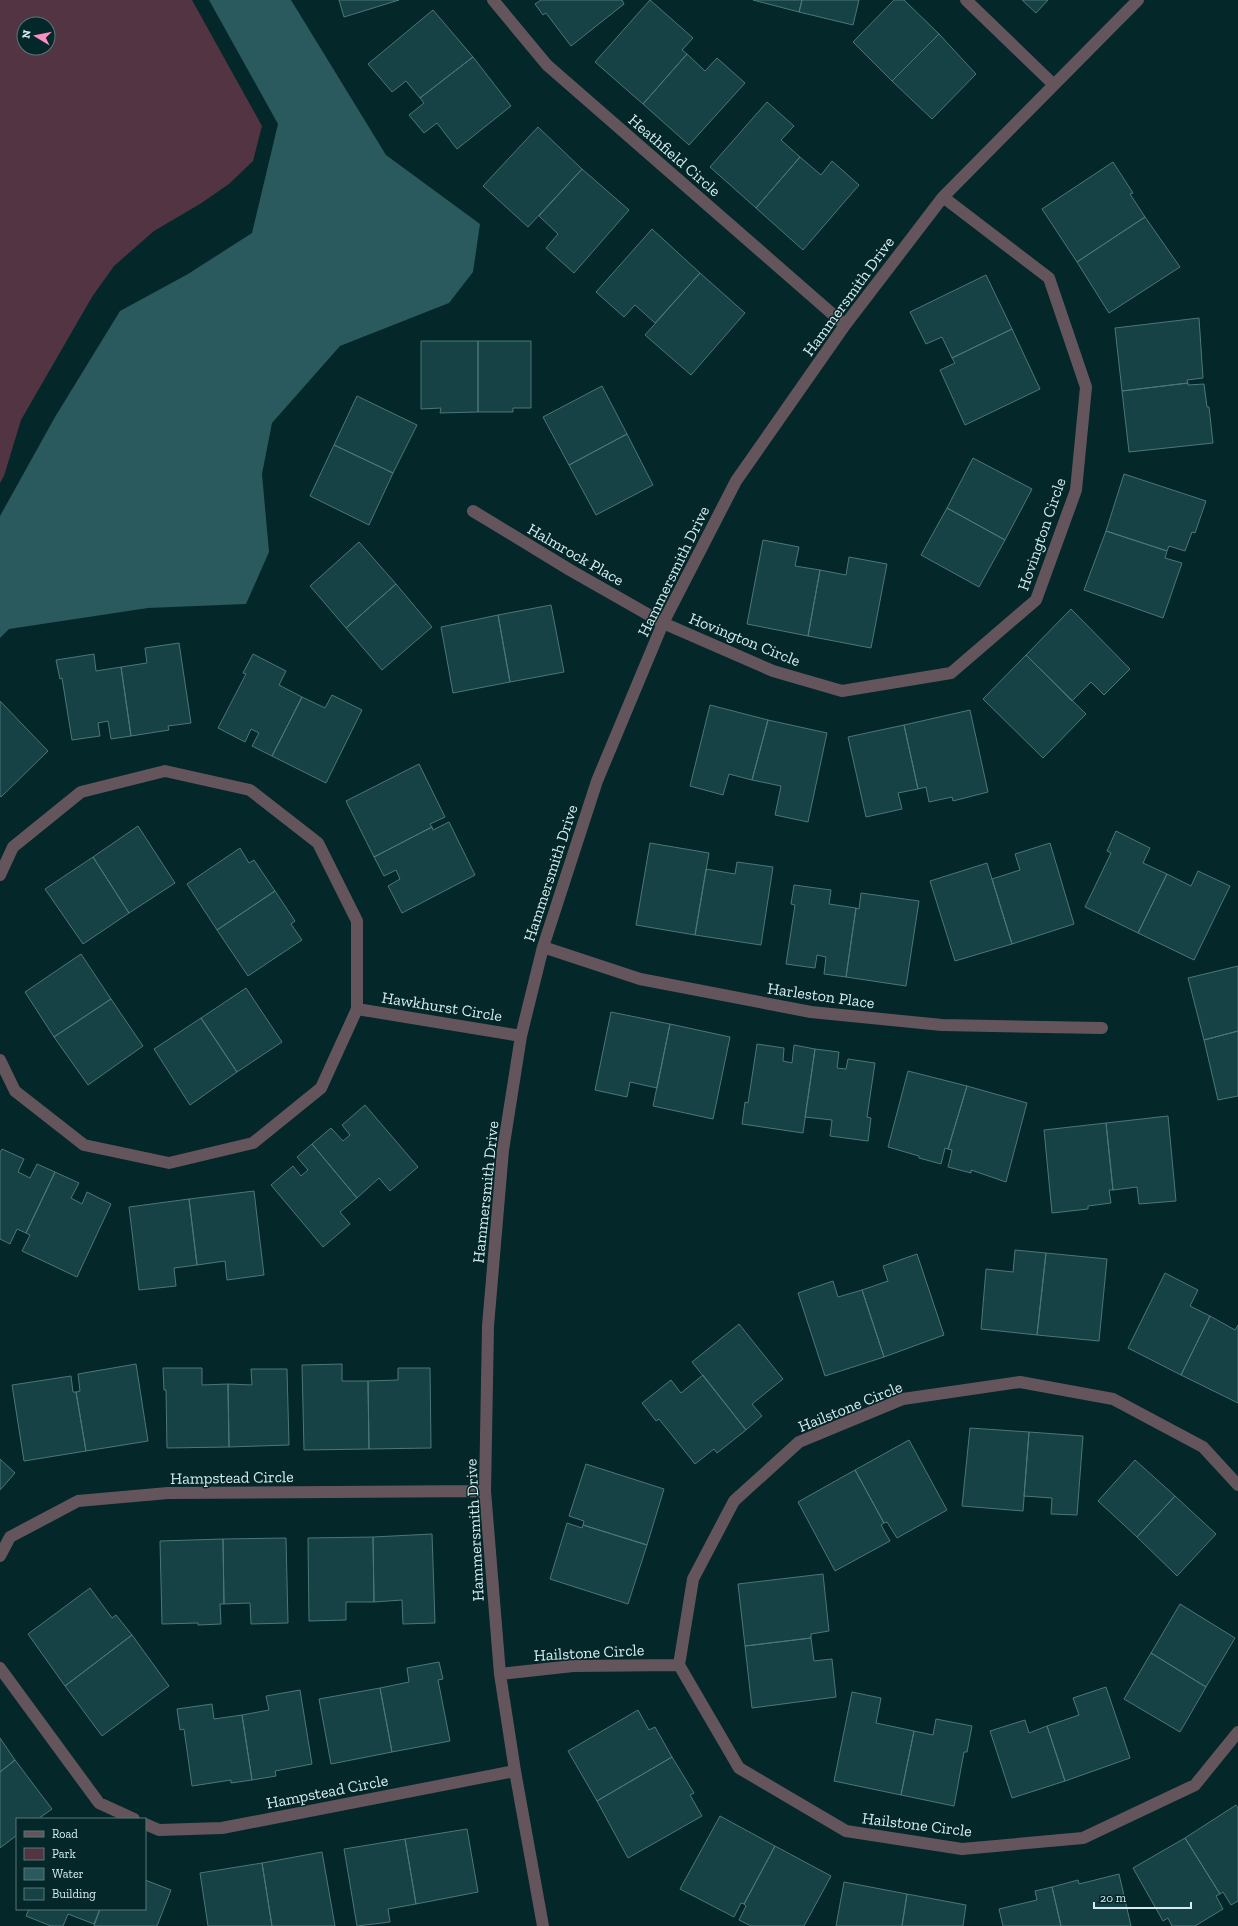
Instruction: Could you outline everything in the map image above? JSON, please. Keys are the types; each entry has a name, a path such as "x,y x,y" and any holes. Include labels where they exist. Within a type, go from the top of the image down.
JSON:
{"street":[{"name":"Heathfield Circle","path":"493,0 547,66 845,325"},
{"path":"966,0 1053,84"},
{"name":"Hammersmith Drive","path":"543,1926 515,1771 500,1674 485,1491 489,1311 503,1150 521,1036 542,947 597,781 663,623 736,482 845,325 943,197 1053,84 1138,0"},
{"name":"Hovington Circle","path":"663,623 773,671 842,691 951,672 1036,600 1076,490 1086,387 1049,278 943,197"},
{"name":"Halmrock Place","path":"474,511 570,570 663,623"},
{"name":"Hawkhurst Circle","path":"0,875 13,847 81,792 165,771 250,790 318,843 357,921 358,1009 321,1088 253,1143 169,1163 84,1145 15,1091 0,1060"},
{"name":"Harleston Place","path":"542,947 640,979 811,1012 942,1025 1102,1028"},
{"name":"Hawkhurst Circle","path":"358,1009 521,1036"},
{"name":"Hailstone Circle","path":"1238,1485 1203,1447 1113,1399 1020,1382 902,1399 799,1442 734,1501 693,1579 679,1664 738,1768 846,1830 962,1849 1082,1838 1195,1785 1238,1732"},
{"name":"Hampstead Circle","path":"0,1556 10,1537 78,1502 168,1493 485,1491"},
{"name":"Hailstone Circle","path":"500,1674 573,1666 679,1664"},
{"path":"0,1668 99,1802 132,1818"},
{"name":"Hampstead Circle","path":"146,1824 159,1830 222,1828 515,1771"}],"green space":[{"path":"0,0 192,0 262,126 253,161 229,184 200,204 154,231 114,266 92,297 21,420 4,476 0,483"}],"water":[{"path":"209,0 291,0 386,155 480,224 473,272 449,303 340,346 272,423 262,474 269,552 246,604 148,608 9,629 0,638 0,516 55,417 120,311 188,274 252,233 278,124"}],"building":[{"path":"339,0 399,0 344,17"},
{"path":"541,0 622,0 624,4 571,46 546,13 543,15 535,4"},
{"path":"650,0 693,38 682,50 687,54 643,104 595,62"},
{"path":"753,0 802,0 799,12"},
{"path":"802,0 859,0 853,25 799,12"},
{"path":"894,0 904,0 939,34 892,81 853,42"},
{"path":"1022,0 1048,0 1036,13"},
{"path":"433,10 473,57 420,98 406,81 392,92 368,64"},
{"path":"939,34 976,74 932,119 892,81"},
{"path":"687,54 705,71 717,58 745,83 689,145 643,104"},
{"path":"473,57 511,106 457,149 437,123 424,133 409,115 424,103 420,98"},
{"path":"767,102 794,126 781,140 800,157 756,208 710,167"},
{"path":"538,127 582,169 528,227 483,186"},
{"path":"800,157 821,175 832,161 859,185 803,250 756,208"},
{"path":"1113,162 1133,193 1130,194 1145,217 1077,262 1042,209"},
{"path":"582,169 629,210 574,273 546,248 558,234 539,216"},
{"path":"1145,217 1180,267 1109,313 1077,262"},
{"path":"652,229 700,273 655,323 635,305 624,317 596,292"},
{"path":"700,273 745,313 691,375 645,335"},
{"path":"986,275 1012,329 952,358 942,337 926,344 910,312"},
{"path":"1199,318 1203,378 1187,380 1188,383 1122,391 1115,328"},
{"path":"1012,329 1040,389 965,425 940,370 955,363 952,358"},
{"path":"421,341 478,341 478,412 440,413 441,408 421,409"},
{"path":"478,341 531,341 531,408 513,408 513,412 478,412"},
{"path":"1188,383 1188,385 1204,384 1207,407 1209,407 1213,443 1129,452 1122,391"},
{"path":"602,386 627,434 569,465 543,417"},
{"path":"357,396 417,425 393,473 334,445"},
{"path":"627,434 653,485 596,515 569,465"},
{"path":"334,445 393,473 369,525 310,496"},
{"path":"973,458 1032,489 1005,540 947,508"},
{"path":"1124,474 1206,501 1195,533 1192,532 1185,551 1169,546 1167,551 1106,531"},
{"path":"947,508 1005,540 979,587 921,555"},
{"path":"1106,531 1167,551 1165,558 1182,563 1163,618 1084,590"},
{"path":"763,540 799,547 795,566 820,570 808,636 747,624"},
{"path":"359,542 396,584 346,628 310,586"},
{"path":"849,557 887,564 871,648 808,636 820,570 846,575"},
{"path":"396,584 432,627 382,670 346,628"},
{"path":"551,605 564,672 510,682 498,615"},
{"path":"1071,609 1130,669 1104,695 1091,682 1072,701 1026,655"},
{"path":"498,615 510,682 453,693 441,627"},
{"path":"179,643 191,723 168,726 169,730 131,736 121,667 147,663 145,648"},
{"path":"94,654 96,671 121,667 131,736 111,739 108,721 98,723 100,736 72,740 62,678 60,679 56,660"},
{"path":"253,654 286,671 279,685 302,697 272,756 252,746 259,733 251,729 245,742 218,728 246,674 243,673"},
{"path":"1026,655 1086,714 1043,758 983,699"},
{"path":"332,695 362,710 326,783 272,756 302,697 325,708"},
{"path":"0,701 48,751 1,797 0,796"},
{"path":"710,705 768,720 752,780 729,774 723,795 690,786"},
{"path":"970,710 988,792 953,801 952,797 929,802 926,787 918,789 904,725"},
{"path":"768,720 827,733 808,822 775,815 781,786 752,780"},
{"path":"904,725 918,789 898,793 902,809 866,817 848,737"},
{"path":"419,764 445,817 430,824 432,827 374,857 346,801"},
{"path":"449,822 475,875 402,913 388,886 400,879 396,870 384,876 374,857 432,827 433,830"},
{"path":"138,826 175,883 129,913 93,857"},
{"path":"1116,831 1150,848 1143,863 1167,874 1138,933 1085,907 1111,853 1107,851"},
{"path":"650,843 709,853 695,935 636,925"},
{"path":"1050,843 1074,924 1012,944 992,879 1020,870 1015,854"},
{"path":"240,848 249,863 254,860 275,891 217,930 187,884"},
{"path":"93,857 129,913 83,944 45,889"},
{"path":"737,862 773,867 761,945 695,935 706,869 735,874"},
{"path":"987,863 1012,944 955,961 930,881"},
{"path":"1198,871 1230,886 1194,960 1138,933 1167,874 1191,886"},
{"path":"794,885 831,890 829,904 856,908 846,977 824,974 826,957 817,955 815,968 786,964 795,905 791,904"},
{"path":"275,891 295,921 291,924 302,940 248,976 217,930"},
{"path":"861,893 919,901 906,986 846,977 856,908 859,909"},
{"path":"81,954 111,999 54,1037 25,992"},
{"path":"1238,966 1238,1031 1204,1040 1188,978"},
{"path":"246,988 282,1042 237,1072 201,1018"},
{"path":"111,999 143,1046 88,1085 54,1037"},
{"path":"611,1012 670,1024 657,1088 630,1082 627,1097 595,1090"},
{"path":"201,1018 237,1072 190,1105 154,1049"},
{"path":"670,1024 730,1037 713,1119 653,1106"},
{"path":"1238,1031 1238,1096 1218,1100 1204,1040"},
{"path":"757,1044 784,1048 783,1061 792,1063 794,1045 815,1049 803,1133 742,1124 745,1102 748,1103"},
{"path":"815,1049 839,1052 837,1068 846,1069 848,1059 875,1063 867,1117 871,1118 868,1141 830,1136 832,1120 805,1117"},
{"path":"908,1071 967,1086 948,1149 945,1148 941,1164 888,1147"},
{"path":"967,1086 1027,1103 1006,1182 971,1170 971,1173 948,1167 952,1150 948,1149"},
{"path":"365,1105 418,1167 390,1191 379,1178 357,1198 312,1144 331,1128 343,1141 350,1135 342,1125"},
{"path":"1168,1116 1176,1201 1139,1204 1137,1187 1113,1190 1106,1123"},
{"path":"1106,1123 1113,1190 1109,1190 1111,1203 1088,1206 1088,1209 1052,1213 1044,1130"},
{"path":"312,1144 357,1198 340,1212 350,1224 323,1247 271,1185 293,1166 301,1176 308,1170 297,1157"},
{"path":"2,1149 24,1159 18,1172 30,1178 37,1164 55,1172 26,1233 17,1229 10,1244 0,1239 0,1153"},
{"path":"55,1172 79,1183 71,1198 82,1204 87,1192 111,1204 77,1277 22,1251 30,1235 26,1233"},
{"path":"254,1191 264,1275 227,1280 225,1261 197,1265 189,1199"},
{"path":"189,1199 197,1265 174,1268 176,1286 139,1290 129,1207"},
{"path":"1015,1250 1046,1253 1037,1335 981,1329 986,1269 1013,1272"},
{"path":"1046,1253 1107,1259 1099,1341 1037,1335"},
{"path":"917,1254 944,1335 884,1357 862,1290 888,1281 883,1266"},
{"path":"1165,1273 1198,1290 1190,1306 1210,1316 1181,1375 1128,1348"},
{"path":"833,1281 838,1297 862,1290 884,1357 825,1376 798,1293"},
{"path":"1210,1316 1235,1330 1238,1325 1238,1403 1181,1375"},
{"path":"739,1324 783,1379 752,1404 762,1416 746,1430 692,1362"},
{"path":"136,1364 148,1441 86,1451 76,1392 80,1391 78,1374"},
{"path":"342,1364 342,1381 368,1381 369,1449 304,1450 302,1365"},
{"path":"163,1368 202,1368 202,1385 228,1384 229,1447 167,1448 166,1390 164,1390"},
{"path":"398,1368 430,1368 431,1448 369,1449 368,1381 398,1380"},
{"path":"251,1369 287,1369 289,1445 229,1447 228,1384 252,1385"},
{"path":"703,1375 746,1430 717,1453 714,1449 695,1464 659,1419 656,1421 642,1403 671,1380 681,1393"},
{"path":"71,1376 73,1392 76,1392 86,1451 24,1461 12,1385"},
{"path":"970,1428 1029,1432 1023,1511 962,1506"},
{"path":"1029,1432 1083,1436 1077,1515 1051,1514 1052,1498 1024,1496"},
{"path":"909,1440 947,1510 897,1538 887,1522 884,1523 855,1470"},
{"path":"0,1459 15,1473 0,1490"},
{"path":"1135,1460 1175,1496 1137,1537 1098,1501"},
{"path":"586,1464 664,1489 647,1545 583,1525 584,1521 569,1516"},
{"path":"855,1470 884,1523 881,1525 890,1541 835,1571 798,1502"},
{"path":"1175,1496 1216,1534 1177,1576 1137,1537"},
{"path":"567,1523 582,1528 583,1525 647,1545 628,1604 550,1579"},
{"path":"432,1534 435,1623 403,1624 402,1600 374,1602 373,1537"},
{"path":"373,1537 374,1602 346,1602 346,1620 309,1621 308,1538"},
{"path":"286,1538 288,1623 251,1624 250,1603 224,1604 223,1539"},
{"path":"223,1539 224,1604 220,1604 221,1624 162,1624 160,1541"},
{"path":"823,1574 829,1631 811,1634 811,1638 745,1646 738,1584"},
{"path":"90,1588 112,1618 116,1615 132,1635 65,1686 28,1634"},
{"path":"1180,1604 1235,1638 1206,1687 1151,1653"},
{"path":"132,1635 169,1686 102,1736 65,1686"},
{"path":"811,1638 814,1661 832,1659 836,1697 752,1708 745,1646"},
{"path":"1151,1653 1206,1687 1180,1732 1124,1699"},
{"path":"439,1662 443,1679 438,1680 450,1741 392,1752 380,1688 409,1682 407,1668"},
{"path":"1106,1687 1130,1758 1065,1781 1047,1726 1079,1715 1073,1698"},
{"path":"380,1688 392,1752 331,1764 319,1699"},
{"path":"300,1690 312,1764 275,1771 276,1776 252,1780 242,1715 269,1710 266,1696"},
{"path":"852,1692 881,1698 876,1723 914,1731 901,1795 834,1781"},
{"path":"212,1704 214,1719 242,1715 252,1780 231,1783 231,1780 192,1786 184,1729 180,1730 177,1709"},
{"path":"638,1710 649,1730 655,1727 672,1757 597,1801 568,1751"},
{"path":"936,1719 972,1726 967,1752 964,1752 954,1806 901,1795 914,1731 933,1735"},
{"path":"1025,1720 1029,1733 1047,1726 1065,1781 1012,1798 990,1731"},
{"path":"0,1738 15,1760 0,1772"},
{"path":"672,1757 694,1793 690,1795 702,1816 628,1858 597,1801"},
{"path":"15,1760 52,1809 39,1818 16,1818 16,1836 0,1848 0,1772"},
{"path":"1236,1805 1238,1808 1238,1901 1231,1905 1223,1892 1220,1894 1185,1838"},
{"path":"720,1816 775,1846 744,1904 741,1903 734,1917 680,1889"},
{"path":"467,1829 478,1892 416,1904 405,1839"},
{"path":"1185,1838 1220,1894 1216,1896 1223,1909 1195,1926 1172,1926 1168,1918 1163,1921 1133,1868"},
{"path":"405,1839 416,1904 388,1909 390,1922 357,1926 344,1849"},
{"path":"775,1846 831,1876 804,1926 751,1926 739,1920 746,1906 744,1904"},
{"path":"322,1852 335,1926 272,1926 262,1863"},
{"path":"262,1863 272,1926 208,1926 200,1873"},
{"path":"1119,1874 1131,1926 1061,1926 1052,1887 1078,1880 1079,1884"},
{"path":"146,1880 171,1890 157,1926 94,1926 100,1910 146,1910"},
{"path":"844,1882 907,1894 902,1926 836,1926"},
{"path":"1052,1887 1061,1926 1003,1926 999,1909 1037,1900 1035,1891"},
{"path":"907,1894 966,1905 963,1926 902,1926"},
{"path":"29,1910 100,1910 94,1924 68,1914 63,1926 51,1926 26,1916"}]}
